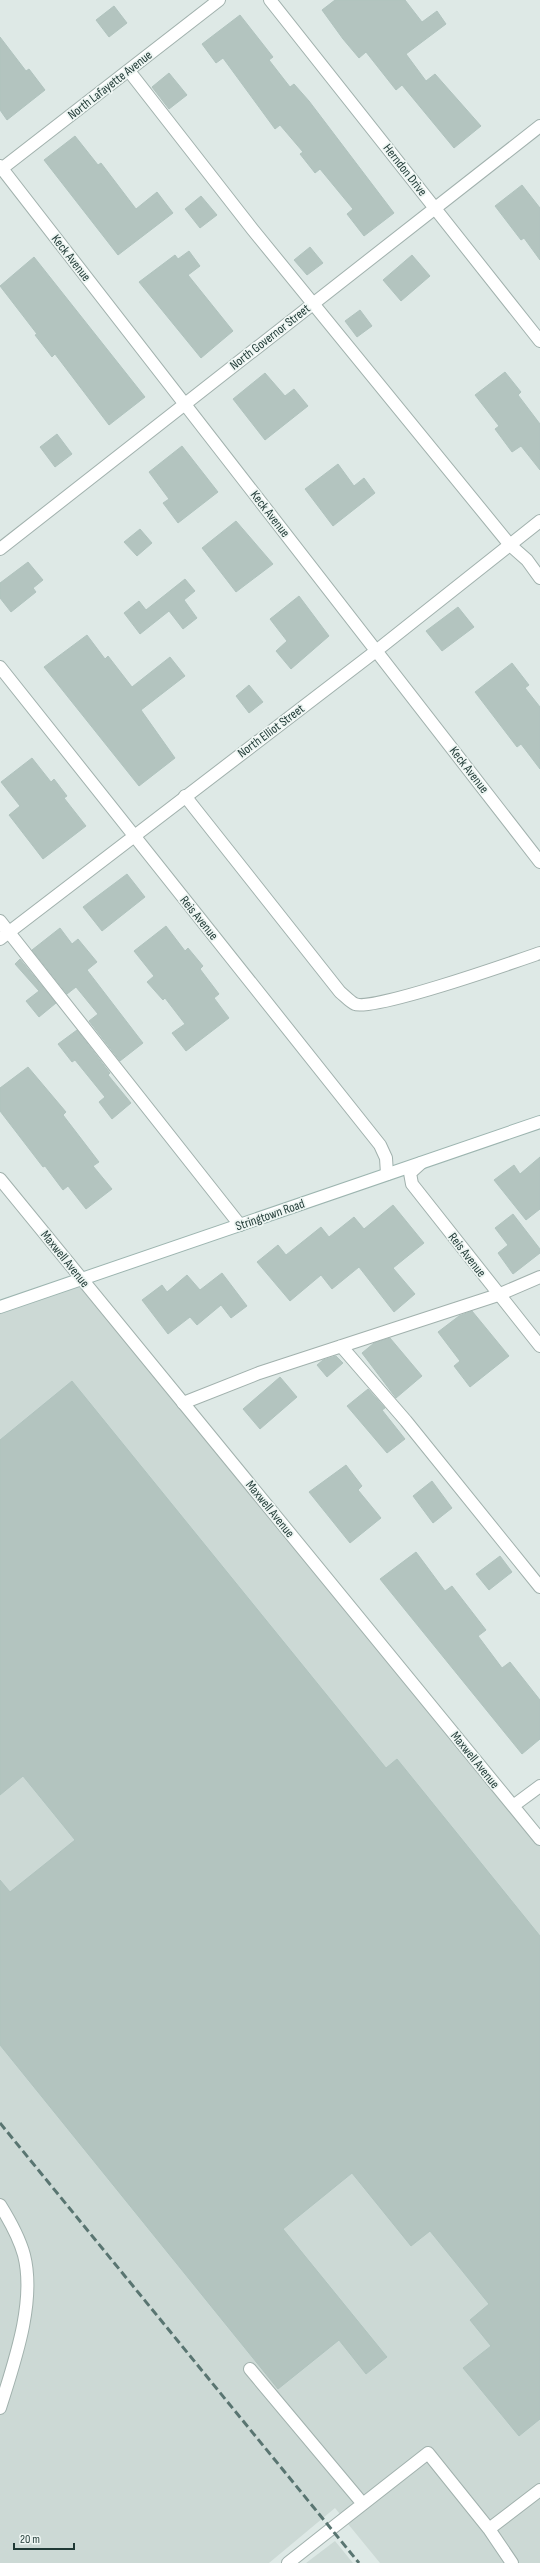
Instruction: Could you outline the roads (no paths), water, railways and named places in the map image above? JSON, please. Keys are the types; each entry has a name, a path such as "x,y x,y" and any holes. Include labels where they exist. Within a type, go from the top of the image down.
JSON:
{"street":[{"name":"North Lafayette Avenue","path":"1,168 129,71 219,0"},
{"name":"Herndon Drive","path":"270,0 540,341"},
{"path":"129,71 253,230 510,545 527,560 540,578"},
{"name":"North Governor Street","path":"0,549 540,126"},
{"name":"Keck Avenue","path":"1,168 540,862"},
{"name":"North Elliot Street","path":"4,936 376,651 540,521"},
{"name":"Reis Avenue","path":"0,667 380,1145 386,1158 387,1174"},
{"path":"185,796 340,992 355,1004 366,1005 425,991 540,953"},
{"path":"0,921 4,936 240,1225"},
{"name":"Stringtown Road","path":"0,1307 540,1122"},
{"name":"Reis Avenue","path":"421,1163 410,1173 412,1184 498,1295 540,1346"},
{"name":"Maxwell Avenue","path":"0,1179 540,1839"},
{"path":"183,1403 259,1373 498,1295 540,1277"},
{"path":"341,1346 406,1421 540,1587"},
{"path":"514,1806 540,1786"},
{"path":"0,2205 19,2239 27,2271 26,2300 20,2338 2,2389 0,2408"},
{"path":"250,2369 363,2504"},
{"path":"288,2563 428,2453 489,2529 512,2563"},
{"path":"489,2529 540,2490"}],"railway":[{"path":"0,2123 359,2563"}]}
